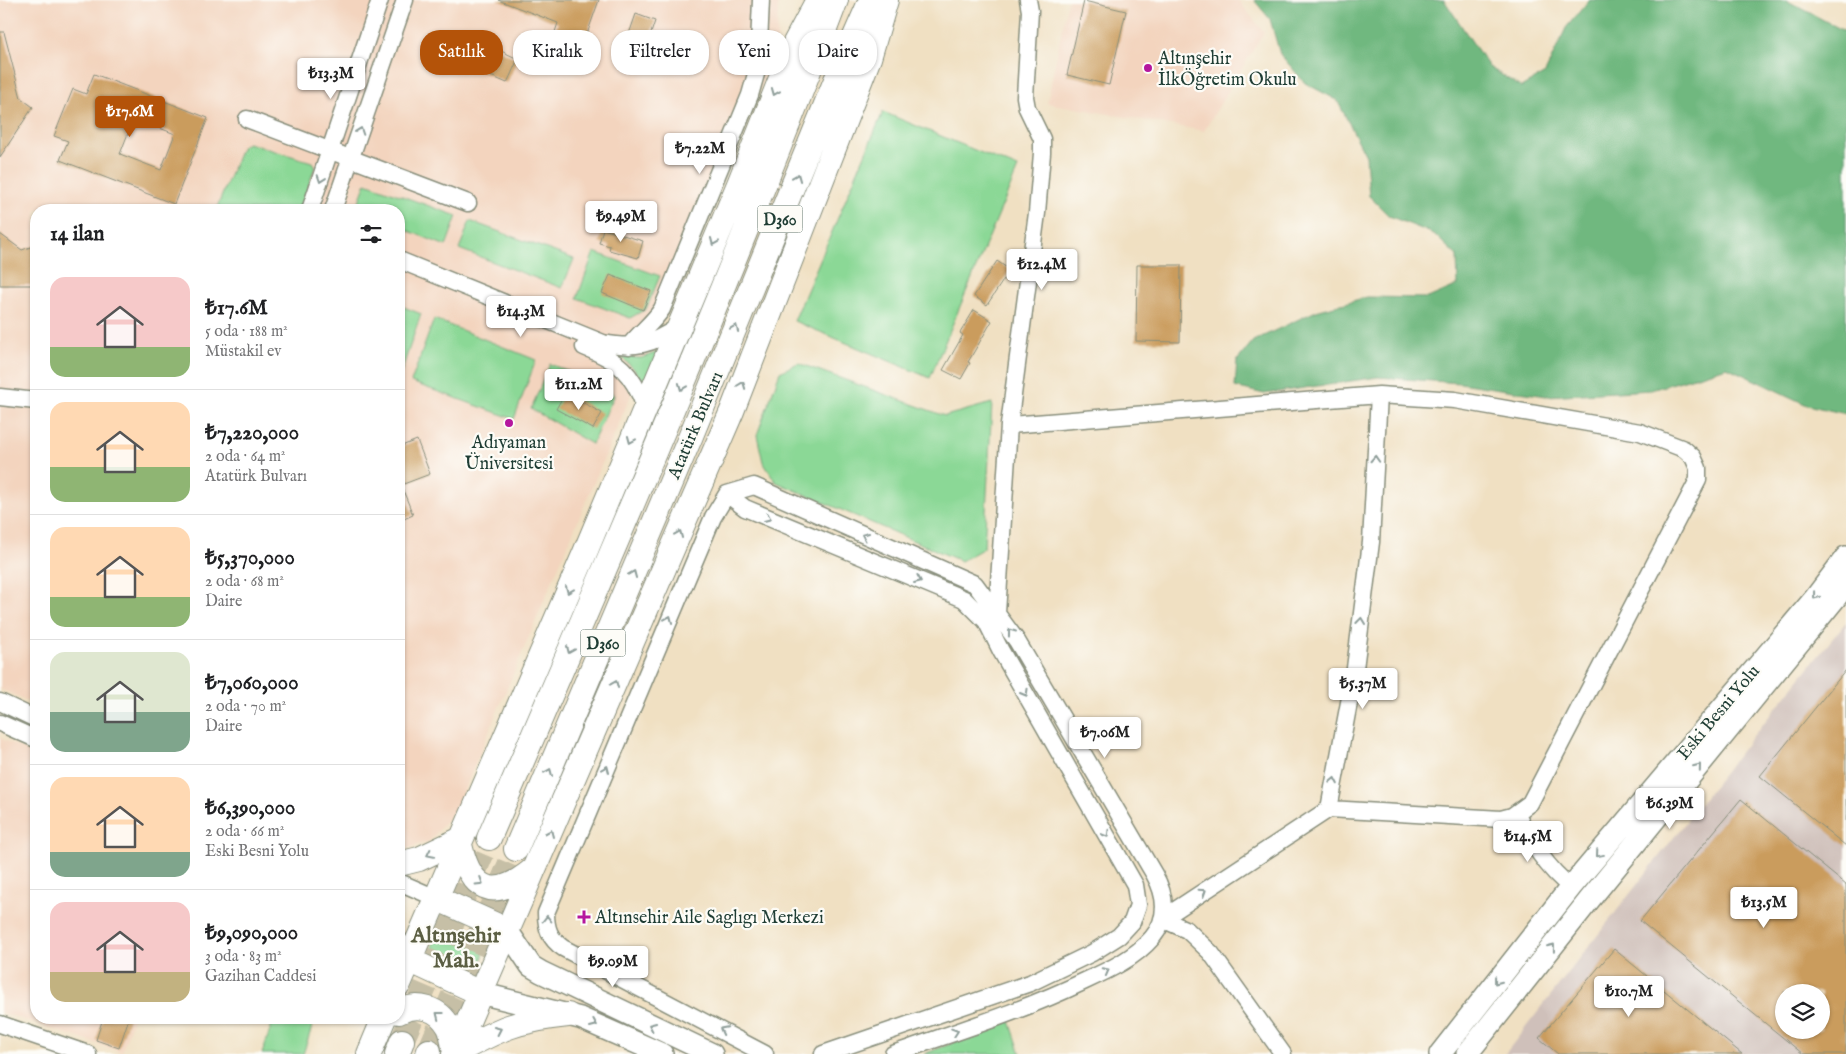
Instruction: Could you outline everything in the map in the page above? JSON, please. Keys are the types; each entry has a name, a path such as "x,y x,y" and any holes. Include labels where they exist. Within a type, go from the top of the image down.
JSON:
{"highway":[{"path":"405,948 436,898 584,556 795,43 818,0"},
{"name":"Atatürk Bulvarı","path":"489,838 665,428 773,165 836,0"},
{"name":"Atatürk Bulvarı","path":"516,849 690,438 836,80 871,0"},
{"path":"454,1054 732,411 869,58 886,0"},
{"path":"460,840 468,871 484,885 495,888 510,886 535,867"},
{"path":"405,862 419,859 460,840"},
{"path":"436,898 507,930"},
{"path":"405,951 480,993"},
{"path":"405,1010 420,1007 437,1013 449,1027 454,1054"},
{"path":"454,1054 510,1025 536,1018 568,1015"},
{"path":"369,1054 386,1024"}],"main road":[{"name":"Eski Besni Yolu","path":"1440,1054 1571,887 1815,598 1846,557"},
{"name":"Eski Besni Yolu","path":"1467,1054 1596,892 1846,586"},
{"path":"507,930 531,966 712,1054"},
{"path":"480,993 568,1015 631,1047 662,1054"}],"street":[{"path":"312,204 380,0"},
{"path":"336,204 405,0"},
{"path":"629,346 640,332 652,324 662,309 750,95 758,67 760,0"},
{"path":"992,617 1009,425 1037,213 1042,153 1042,139 1027,108 1025,97 1030,11 1028,0"},
{"path":"247,119 331,149 468,203"},
{"path":"405,262 603,343 629,346 647,345 678,328"},
{"path":"405,274 607,356 626,371 639,390 645,407"},
{"path":"1009,425 1379,395 1455,400 1640,432 1684,449 1693,457 1698,468 1698,480 1530,803 1517,814 1501,819 1329,809 1162,919"},
{"path":"1329,809 1354,676 1371,542 1379,395"},
{"path":"0,397 30,400"},
{"path":"765,1054 563,948 552,938 546,923 546,913 713,517 726,494 754,486 975,584 992,617 1001,651 1135,885 1138,904 1132,922 1119,936 1092,953 1030,983 823,1054"},
{"path":"726,494 745,508 964,599 992,617 1017,640 1161,886 1165,899 1162,919 1153,937 1134,954 1104,972 1040,1003 893,1054"},
{"path":"0,702 30,717"},
{"path":"0,723 30,736"},
{"path":"1517,814 1528,836 1554,873 1571,887"},
{"path":"405,885 436,898"},
{"path":"1162,919 1187,930 1211,953 1283,1054"},
{"path":"0,1024 88,1054"}],"shaded area":[{"name":"Adıyaman Üniversitesi","path":"0,0 778,0 777,30 719,30 719,75 766,75 457,807 430,841 405,849 405,204 30,204 30,702 0,689"},
{"name":"Altınşehir İlkÖğretim Okulu","path":"1068,0 1238,0 1264,32 1204,131 1047,103"},
{"path":"1846,622 1846,1054 1505,1054 1753,736"},
{"path":"0,738 30,752 30,1022 0,1012"},
{"path":"37,1024 131,1024 122,1052"}],"green space":[{"path":"1254,0 1444,0 1489,67 1521,87 1545,73 1566,28 1589,0 1786,0 1846,32 1846,414 1807,405 1727,367 1651,390 1546,396 1460,383 1378,377 1264,394 1235,387 1237,361 1253,341 1316,311 1367,297 1428,298 1458,285 1457,256 1434,234 1389,216 1369,196 1366,156 1337,100 1305,83 1280,54 1270,19"},
{"path":"883,112 1018,168 930,378 794,321"},
{"path":"248,143 312,162 315,167 302,204 218,204 242,146"},
{"path":"366,183 457,216 446,246 405,229 405,204 358,204"},
{"path":"470,221 574,259 562,288 459,249"},
{"path":"594,252 660,276 646,309 630,318 577,298"},
{"path":"405,307 421,314 405,361"},
{"path":"434,319 536,360 514,419 411,382"},
{"path":"661,351 645,388 634,369 621,357 641,358"},
{"path":"798,363 945,416 992,403 984,548 961,561 776,482 763,462 757,435 780,372"},
{"path":"550,364 607,387 614,396 592,444 531,409"},
{"path":"454,925 464,926 473,930 479,936 482,944 484,952 482,960 469,975 434,962 432,949 435,939 442,930"},
{"path":"1010,1021 1021,1054 924,1054"},
{"path":"272,1024 313,1024 303,1054 262,1054"}],"building":[{"path":"498,0 599,0 588,30 556,30 558,23"},
{"path":"1084,1 1126,11 1109,85 1067,75"},
{"path":"636,14 655,21 652,30 630,30"},
{"path":"0,32 4,32 21,98 33,107 0,157"},
{"path":"503,52 513,57 513,70 507,83 489,75 503,75"},
{"path":"94,74 208,118 174,204 60,160 68,141 54,136 73,89 86,94","holes":["134,118 175,134 161,170 120,154"]},
{"path":"603,229 643,241 638,258 609,250 610,246 599,243"},
{"path":"0,234 22,250 30,247 30,285 0,285"},
{"path":"997,261 1010,270 987,305 974,296"},
{"path":"1137,265 1181,265 1180,342 1136,341"},
{"path":"610,275 651,291 643,310 602,293"},
{"path":"974,310 992,321 968,362 970,363 961,379 943,370 963,335 960,333"},
{"path":"565,393 602,413 593,429 556,409"},
{"path":"417,440 430,474 405,483 405,445"},
{"path":"405,495 413,515 405,518"},
{"path":"1846,670 1846,846 1760,776"},
{"path":"1741,799 1846,885 1846,1054 1803,1054 1785,1039 1830,1039 1830,984 1775,984 1775,1031 1640,921"},
{"path":"1614,949 1742,1054 1558,1054 1539,1038"},
{"path":"101,1024 127,1024 119,1048 96,1040"}],"tunnel":[{"path":"402,1041 489,838"},
{"path":"429,1051 516,849"}],"place":[{"name":"Altınşehir İlkÖğretim Okulu","path":"1148,68"},
{"name":"Adıyaman Üniversitesi","path":"509,423"},
{"name":"Altınsehir Aile Saglıgı Merkezi","path":"584,917"}],"district":[{"name":"Altınşehir Mah.","path":"456,946"}]}
